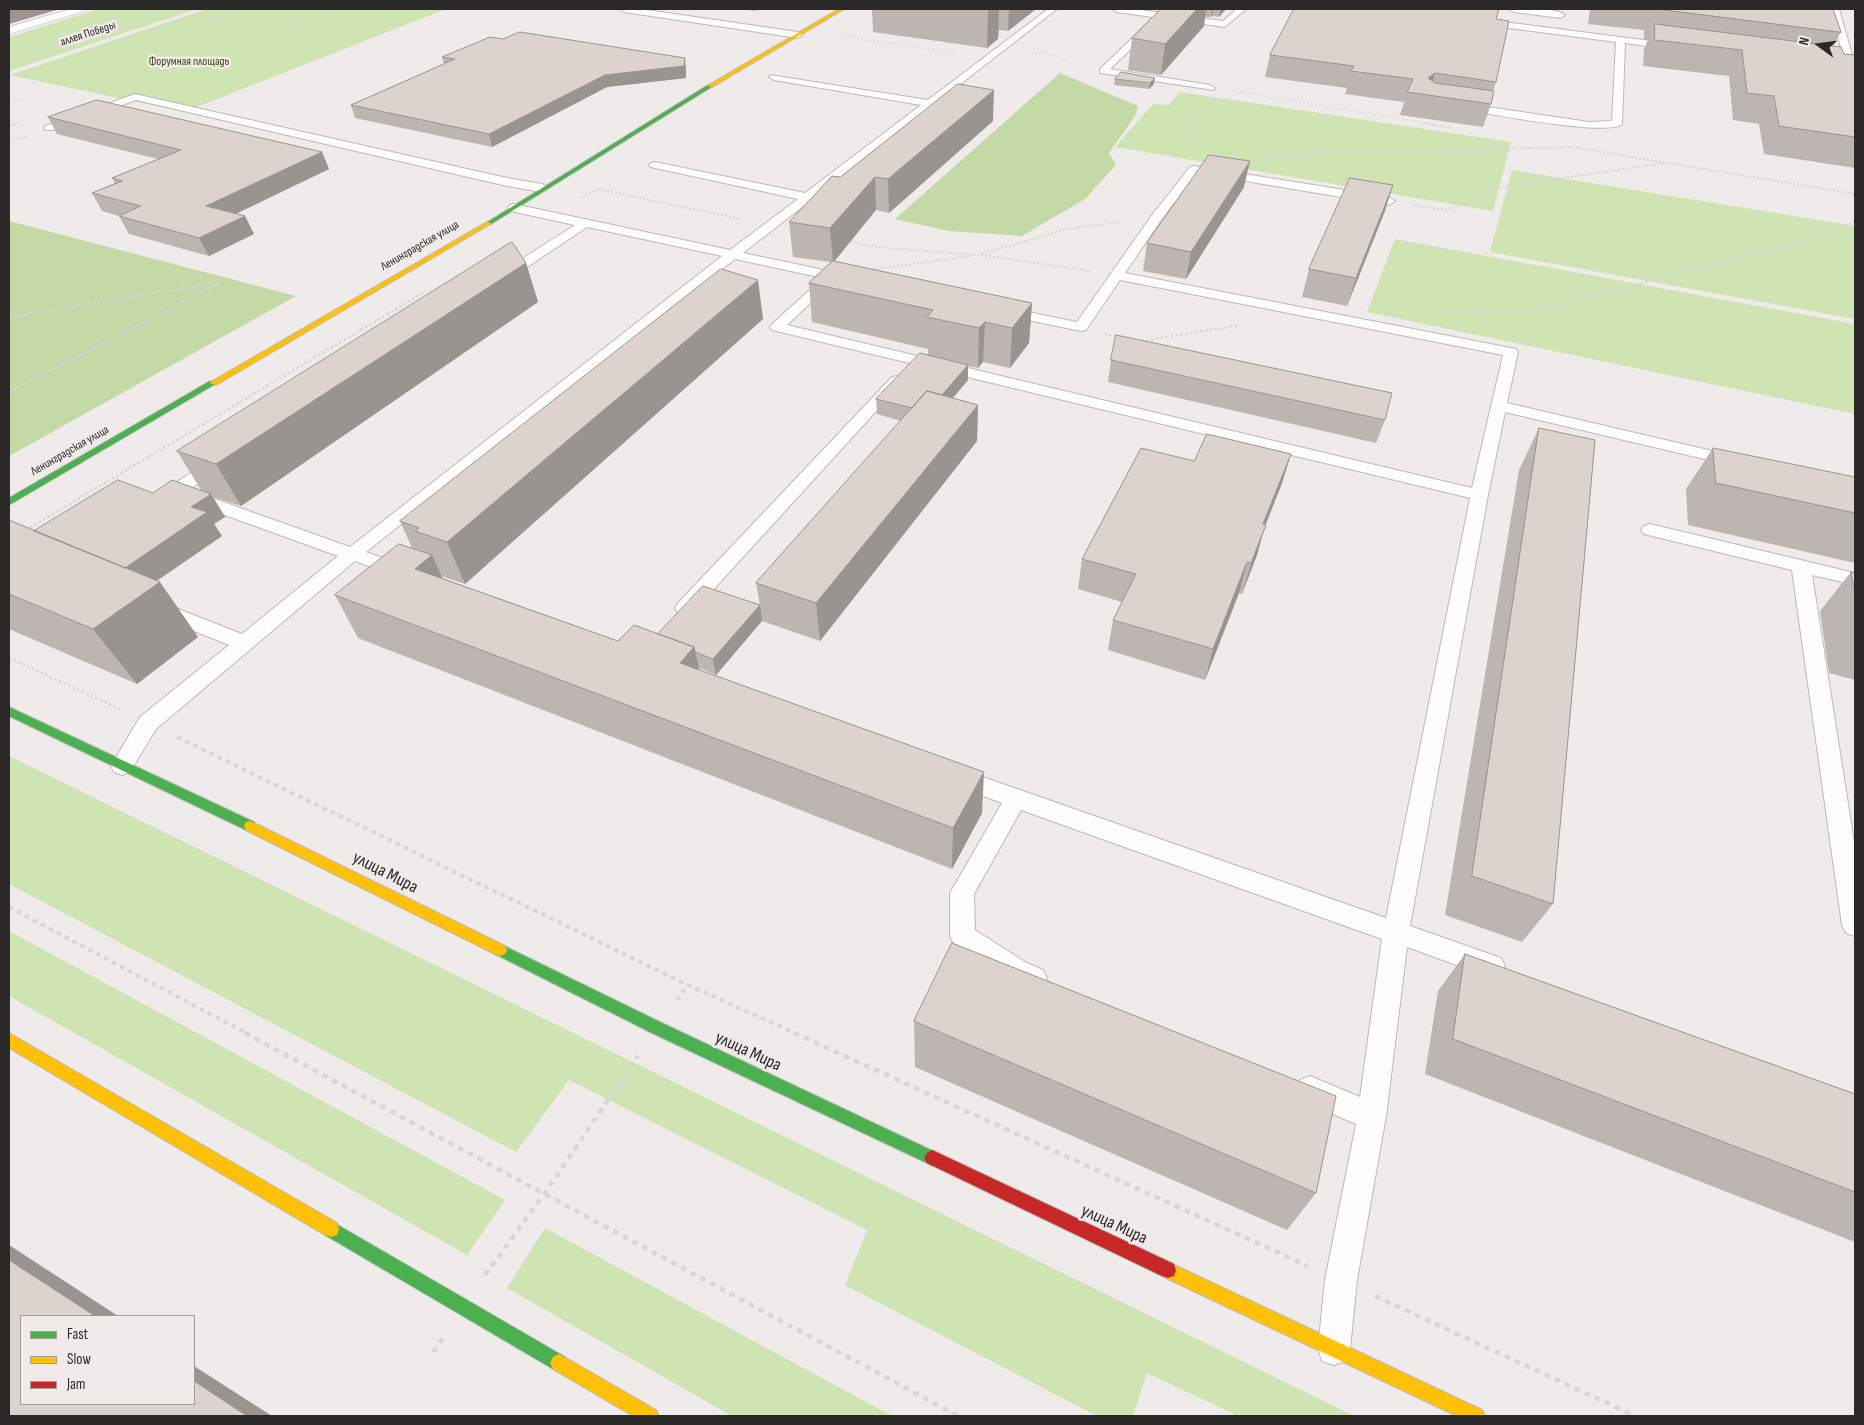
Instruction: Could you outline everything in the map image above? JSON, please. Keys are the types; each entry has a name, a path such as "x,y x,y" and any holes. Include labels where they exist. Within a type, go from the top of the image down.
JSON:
{"street":[{"path":"9,31 81,9"},
{"name":"Ленинградская улица","path":"9,502 514,208 542,188 655,119 842,9"},
{"name":"улица Мира","path":"9,711 280,840 657,1028 1476,1416"},
{"path":"9,1040 639,1413"}],"lane":[{"path":"624,9 798,34"},
{"path":"122,766 148,723 352,554 732,254 989,58 1011,37 1053,9"},
{"path":"1116,9 1226,24 1242,9"},
{"path":"1513,9 1562,12 1555,32"},
{"path":"1834,13 1850,71"},
{"path":"1161,15 1104,71 1210,88"},
{"path":"1467,21 1688,49"},
{"path":"1447,104 1589,125 1617,124 1620,40"},
{"path":"774,78 929,103"},
{"path":"49,128 135,97 507,182 542,188"},
{"path":"655,165 808,197"},
{"path":"985,307 1081,327 1156,218 1194,169 1388,201"},
{"path":"514,208 861,281"},
{"path":"492,284 584,224"},
{"path":"832,275 777,327 1478,496"},
{"path":"1116,275 1510,352 1478,496 1396,931 1372,1116 1341,1280 1334,1349"},
{"path":"674,619 916,360"},
{"path":"1498,406 1749,465"},
{"path":"233,453 175,491 427,580"},
{"path":"1650,530 1855,579"},
{"path":"1801,566 1855,925"},
{"path":"142,602 244,644"},
{"path":"934,768 1016,799 1396,931 1508,972"},
{"path":"1016,799 962,893 963,936 1016,970 1052,985"},
{"path":"1290,1082 1372,1116"}],"path":[{"name":"аллея Победы","path":"9,60 166,9"},
{"path":"207,20 240,9"},
{"path":"207,20 197,60 336,9"},
{"path":"207,20 272,32"},
{"path":"840,36 989,58 1046,53"},
{"path":"1011,37 1088,70"},
{"path":"1179,83 1203,156 1194,169"},
{"path":"1253,155 1571,147"},
{"path":"1388,201 1446,210 1479,200 1496,188 1667,163"},
{"path":"552,216 598,189"},
{"path":"832,275 978,255 1067,229 1156,218"},
{"path":"1431,312 1528,313 1797,243 1855,222"},
{"path":"978,255 1116,275"},
{"path":"9,317 222,282 9,392"},
{"path":"26,531 433,287"},
{"path":"1140,342 1244,324"},
{"path":"1102,333 1121,337"},
{"path":"9,658 148,723 688,985 1341,1280 1635,1416"},
{"path":"9,907 958,1416"},
{"path":"434,1352 462,1307 545,1193 688,985"}],"green space":[{"path":"99,9 197,9 9,71 9,37"},
{"name":"Форумная площадь","path":"207,9 446,9 184,112 10,75"},
{"path":"1060,73 1138,106 1135,116 1109,153 1116,165 1085,199 1022,236 949,231 895,219"},
{"path":"1180,92 1511,142 1493,211 1115,147 1153,104 1169,105"},
{"path":"1512,170 1855,226 1855,319 1490,252"},
{"path":"9,221 296,296 9,456"},
{"path":"1395,239 1855,324 1855,414 1367,312"},
{"path":"9,756 1354,1416 1238,1416 1147,1373 1133,1416 1097,1416 845,1285 867,1230 569,1080 516,1152 9,884"},
{"path":"9,931 505,1200 467,1255 9,996"},
{"path":"545,1228 892,1416 732,1416 507,1288"}],"building":[{"path":"1161,9 1197,9 1165,44 1132,38"},
{"path":"1294,9 1499,9 1496,19 1509,21 1496,82 1435,73 1428,78 1435,83 1494,91 1491,104 1407,92 1413,79 1351,71 1354,66 1270,55"},
{"path":"1657,9 1833,9 1841,32"},
{"path":"1655,24 1841,47 1844,54 1855,55 1855,137 1779,126 1774,96 1747,93 1742,50 1655,40"},
{"path":"520,32 685,58 684,66 605,75 489,134 351,105 455,59 442,57 490,37 503,39"},
{"path":"1121,72 1155,78 1150,83 1115,79"},
{"path":"958,84 994,90 888,179 875,177 830,228 789,222 832,176 840,177"},
{"path":"97,100 322,152 206,206 245,216 199,238 119,216 141,206 92,193 122,181 112,178 181,150 48,117"},
{"path":"1209,155 1250,161 1191,252 1147,243"},
{"path":"1350,178 1393,185 1356,278 1309,269"},
{"path":"512,242 526,263 216,464 177,451"},
{"path":"833,261 1032,303 1012,328 985,322 979,328 927,317 933,310 809,283"},
{"path":"721,269 758,280 447,542 415,531 419,528 400,521"},
{"path":"1116,335 1392,393 1385,420 1111,360"},
{"path":"920,353 968,365 942,395 927,391 912,408 876,399"},
{"path":"927,391 978,405 816,603 756,583"},
{"path":"1539,428 1595,440 1553,904 1472,876"},
{"path":"1207,434 1291,454 1263,524 1266,525 1251,563 1247,562 1213,649 1113,620 1136,574 1082,559 1141,448 1194,461"},
{"path":"1713,448 1855,477 1855,513 1716,483"},
{"path":"118,480 153,493 172,480 211,494 191,507 207,512 125,568 34,531"},
{"path":"9,520 160,582 93,629 9,594"},
{"path":"399,544 432,555 415,569 618,641 634,625 694,647 680,663 984,772 953,828 335,595"},
{"path":"1851,572 1855,573 1855,592"},
{"path":"703,586 760,605 713,659 695,652 694,647 658,634"},
{"path":"952,943 1336,1096 1316,1193 914,1021"},
{"path":"1465,954 1855,1094 1855,1192 1453,1039"},
{"path":"9,1260 93,1315 20,1315 20,1405 195,1405 195,1382 247,1416 9,1416"}],"traffic: fast":[{"path":"489,223 710,86"},
{"path":"9,502 213,383"},
{"path":"9,711 250,826"},
{"path":"500,950 657,1028 932,1158"},
{"path":"331,1229 559,1363"}],"traffic: slow":[{"path":"710,86 842,9"},
{"path":"213,383 489,223"},
{"path":"250,826 500,950"},
{"path":"9,1040 331,1229"},
{"path":"1168,1270 1476,1416"},
{"path":"559,1363 650,1416"}],"traffic: jam":[{"path":"932,1158 1168,1270"}]}
